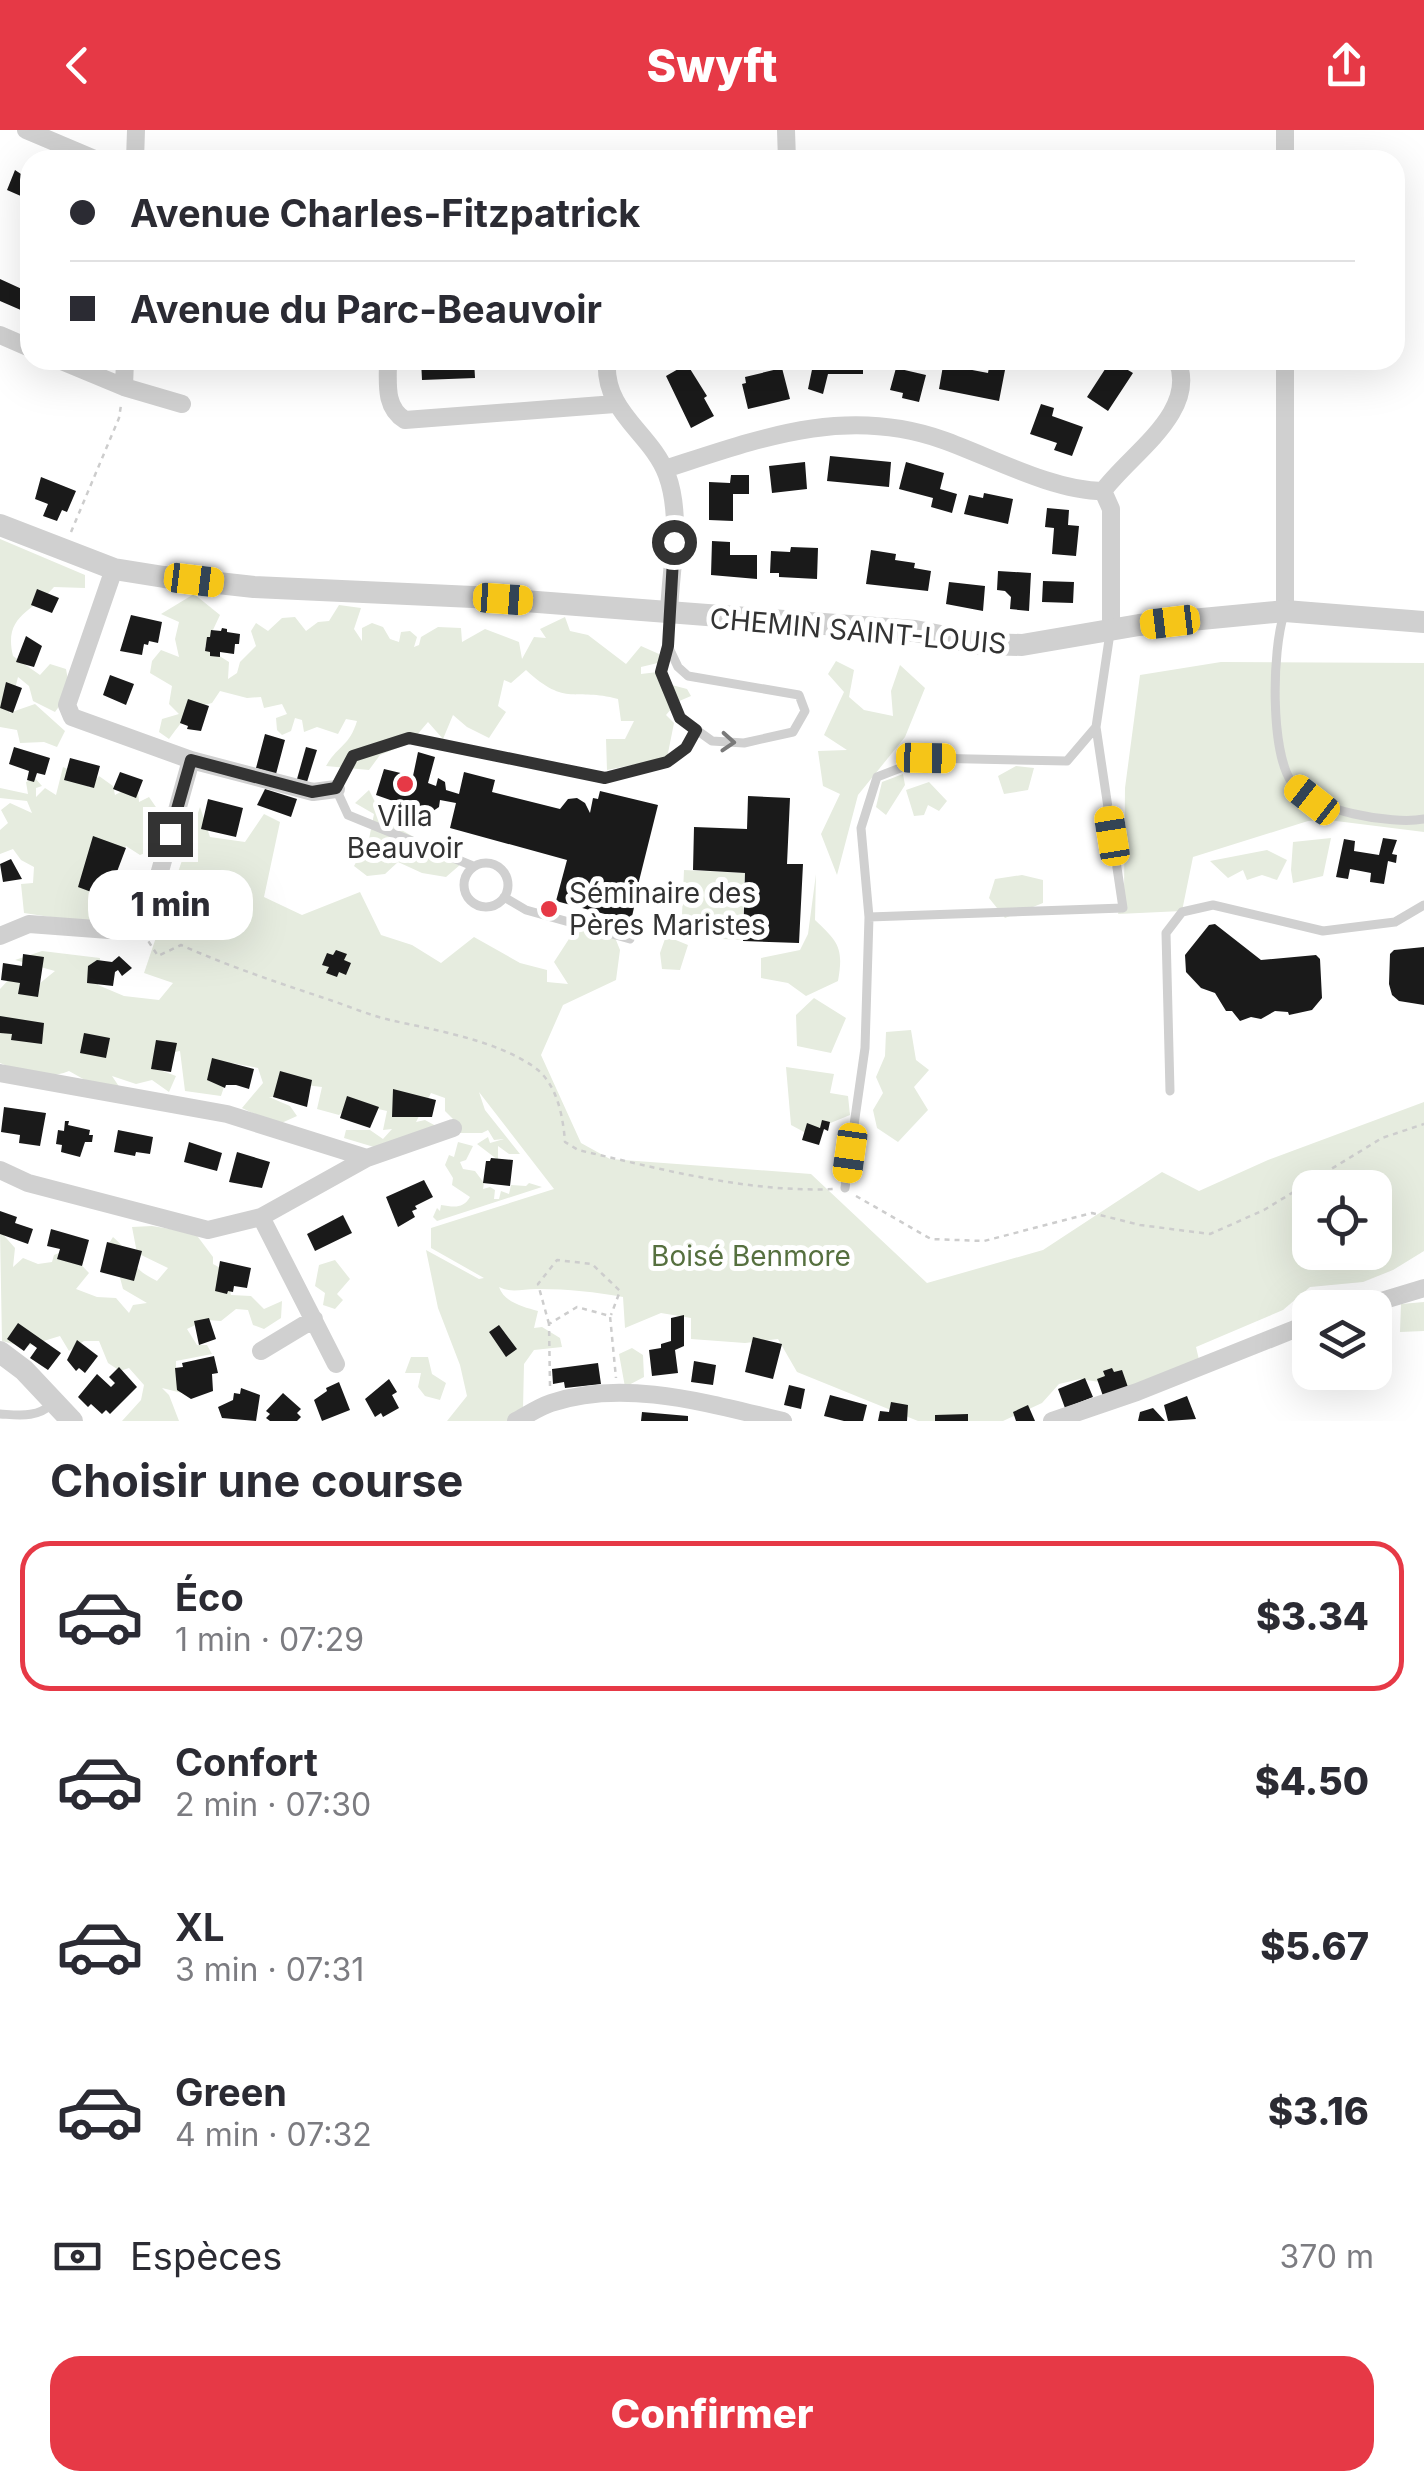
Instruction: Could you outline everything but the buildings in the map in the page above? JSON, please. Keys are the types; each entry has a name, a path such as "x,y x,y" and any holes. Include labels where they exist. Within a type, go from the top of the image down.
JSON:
{"street":[{"path":"26,130 73,150"},
{"path":"82,370 182,404"},
{"path":"124,387 125,370"},
{"path":"388,370 389,400 395,414 406,420 615,404"},
{"path":"609,370 615,404 665,469 675,509 669,615"},
{"path":"1104,491 1180,402 1180,370"},
{"path":"1285,370 1285,612"},
{"path":"665,469 776,434 826,425 876,425 937,438 1057,483 1104,491"},
{"path":"1104,491 1111,509 1111,629"},
{"name":"CHEMIN SAINT-LOUIS","path":"0,524 114,569 254,587 472,597 915,632 981,644 1022,645 1111,629 1285,612 1424,622"},
{"path":"114,569 67,705 72,717 191,760 312,792 336,788"},
{"path":"0,936 29,924 110,930 135,920 150,908 191,760"},
{"path":"0,1073 227,1114 367,1158"},
{"path":"0,1170 28,1183 208,1230 260,1217 367,1158 452,1128"},
{"path":"260,1217 336,1364"},
{"path":"1392,1298 1424,1288"},
{"path":"261,1350 314,1319"},
{"path":"1052,1421 1138,1392 1292,1330"},
{"path":"0,1352 24,1370 72,1421"},
{"path":"516,1421 550,1403 623,1394 692,1400 784,1421"}],"lane":[{"path":"1285,612 1277,636 1277,750 1292,785 1312,800 1370,818 1424,820"},
{"path":"668,646 678,668 688,676 799,695 805,712 793,732 744,743 712,741 696,730 680,718 661,672 668,646 669,615"},
{"path":"869,917 1124,908 1096,727 1111,629"},
{"path":"845,1188 864,1048 869,917 860,828 878,777 926,758 1067,761 1096,727"},
{"path":"473,866 464,884 473,903 494,906 504,896 508,882 501,869 488,862 473,866 348,815 336,788 353,756 409,738 605,778 667,762 686,748 696,730"},
{"path":"504,896 526,910 630,939"},
{"path":"1170,1091 1166,934 1182,912 1213,905 1323,931 1396,922 1424,906"},
{"path":"0,1414 31,1415 54,1402"}],"path":[{"path":"63,552 120,418 124,387"},
{"path":"135,920 158,956 181,945 229,966 389,1020 428,1026 483,1044 534,1066 550,1082 564,1124 565,1142 578,1150 675,1172 796,1190 845,1188 930,1239 984,1242 1092,1213 1140,1225 1210,1234 1264,1210 1382,1138 1424,1124"},
{"path":"550,1403 549,1324 538,1284 557,1260 592,1264 620,1291 610,1316 616,1376 623,1394"},
{"path":"549,1324 577,1307 610,1316"}],"green space":[{"path":"0,539 85,575 85,588 54,587 22,616 12,631 13,656 40,675 50,664 66,669 70,691 55,712 33,701 29,686 18,677 9,713 35,704 65,731 57,747 44,742 20,743 17,730 0,727"},
{"path":"194,594 220,615 205,647 229,662 228,679 256,646 251,631 256,623 268,631 282,618 295,617 306,631 318,622 329,621 339,605 361,608 354,629 362,641 362,628 372,623 383,627 390,639 399,642 401,632 410,631 417,637 414,647 421,637 438,627 461,628 462,642 485,629 519,642 522,659 534,637 546,638 540,629 565,617 570,631 588,635 626,664 641,646 659,654 662,662 641,667 641,674 666,671 668,684 687,689 691,696 677,702 666,715 674,723 667,758 607,770 606,739 625,739 634,721 621,721 618,699 562,693 526,670 511,683 504,680 498,706 506,712 489,738 453,715 443,739 428,722 410,743 380,755 369,770 326,766 357,721 346,719 338,734 317,727 304,732 302,720 295,718 291,731 282,735 277,730 276,718 287,714 282,704 264,708 261,697 247,698 220,691 212,703 187,716 169,739 159,732 162,719 179,714 169,704 172,686 150,673 152,661 161,650 179,657 175,639 179,622 161,614"},
{"path":"836,661 854,670 849,697 864,710 893,716 891,691 900,665 925,688 905,737 858,795 837,875 821,834 840,794 823,786 818,751 847,750 824,735 844,692 828,674"},
{"path":"1221,662 1424,663 1424,832 1308,821 1193,857 1182,911 1118,914 1124,893 1125,788 1140,675"},
{"path":"1016,766 1034,768 1028,790 1004,794 998,776"},
{"path":"63,767 84,776 89,788 99,776 113,786 115,795 126,789 138,792 139,802 149,797 169,826 155,849 140,855 126,846 102,892 127,902 136,899 136,917 103,925 24,913 21,884 33,883 34,867 21,860 13,849 0,854 0,830 8,823 1,810 10,803 32,813 27,801 0,798 0,788 28,794 26,782 35,778 42,786 36,788 36,797 45,788 56,795"},
{"path":"903,774 905,785 886,815 876,807 882,782"},
{"path":"929,782 947,801 939,811 928,805 924,815 914,816 906,790"},
{"path":"369,790 384,820 461,864 446,877 422,873 398,862 385,874 367,876 354,866 369,839 374,814 355,803"},
{"name":"Boisé Benmore","path":"200,807 210,837 245,842 264,814 280,822 264,897 302,915 360,892 381,935 412,945 441,963 474,937 520,963 547,970 547,982 568,984 554,962 578,925 608,920 620,950 616,980 563,1005 541,1055 581,1143 610,1159 811,1174 927,1283 1043,1250 1162,1172 1199,1191 1268,1160 1424,1102 1424,1251 1393,1270 1363,1282 1292,1290 1292,1302 1283,1310 1196,1347 1200,1364 1145,1389 1080,1379 1059,1384 1042,1403 1003,1421 918,1421 797,1372 778,1339 745,1343 691,1339 691,1318 661,1313 625,1328 623,1297 499,1287 510,1300 538,1311 534,1328 542,1327 560,1338 562,1347 534,1350 524,1364 523,1409 507,1421 447,1421 467,1396 460,1365 438,1308 426,1250 479,1279 484,1278 431,1248 431,1228 554,1189 479,1092 485,1110 520,1154 509,1154 498,1146 498,1160 477,1144 488,1137 490,1143 504,1139 494,1140 488,1130 458,1133 445,1111 445,1098 431,1093 416,1122 425,1120 436,1126 374,1147 344,1138 346,1130 370,1130 383,1139 392,1129 383,1130 387,1111 352,1103 339,1115 317,1109 322,1087 297,1084 296,1097 269,1097 290,1106 297,1116 277,1125 242,1108 263,1083 258,1068 232,1063 221,1096 185,1091 180,1051 163,1054 160,1070 176,1076 169,1092 152,1080 136,1084 112,1076 122,1091 69,1071 43,1075 0,1063 0,989 12,976 34,988 55,971 15,960 42,951 100,958 98,985 124,996 159,1000 173,983 144,973"},
{"path":"1331,838 1323,876 1293,883 1293,842"},
{"path":"1267,850 1287,860 1277,880 1262,875 1247,880 1243,870 1228,878 1210,861"},
{"path":"684,870 745,873 742,940 681,937"},
{"path":"816,874 815,920 837,946 840,970 838,981 806,996 788,983 761,978 761,958 800,950 808,934"},
{"path":"1022,875 1043,880 1043,903 1005,918 989,898 995,879"},
{"path":"666,936 688,945 680,970 662,969 660,953"},
{"path":"814,998 846,1018 831,1053 797,1046 796,1015"},
{"path":"911,1030 916,1060 929,1070 914,1087 928,1110 898,1142 877,1128 873,1110 883,1093 876,1077 885,1056 886,1032"},
{"path":"786,1067 834,1074 830,1093 848,1096 850,1115 806,1133 791,1125"},
{"path":"458,1142 473,1146 466,1160 460,1162 463,1169 475,1171 484,1183 483,1189 495,1190 494,1199 499,1199 501,1191 509,1194 511,1185 529,1183 542,1187 437,1221 433,1217 441,1205 454,1207 470,1197 452,1185 453,1178 445,1165 449,1155 454,1157"},
{"path":"132,1227 195,1233 213,1257 213,1264 226,1271 231,1295 251,1296 264,1309 282,1301 281,1318 264,1329 253,1325 248,1310 236,1309 221,1321 206,1320 187,1329 197,1345 207,1345 212,1354 176,1361 176,1371 190,1380 182,1393 162,1388 169,1395 179,1421 122,1421 141,1400 144,1385 129,1368 120,1371 108,1363 99,1341 84,1341 69,1351 60,1336 24,1347 2,1341 0,1231 15,1248 13,1267 23,1258 38,1264 52,1262 54,1255 67,1250 89,1273 76,1289 97,1297 116,1298 129,1313 133,1305 147,1303 123,1289 119,1274 105,1268 106,1248 113,1237 140,1270 157,1281 168,1268 137,1253"},
{"path":"335,1260 350,1279 337,1294 343,1300 335,1309 323,1305 325,1293 315,1286 319,1265"},
{"path":"1424,1302 1424,1331 1400,1332 1401,1304"},
{"path":"632,1348 643,1355 644,1377 625,1387 619,1354"},
{"path":"411,1357 428,1357 432,1374 446,1383 440,1400 425,1396 418,1387 421,1373 405,1373"}],"place":[{"name":"Villa Beauvoir","path":"405,784"},
{"name":"Séminaire des Pères Maristes","path":"549,909"}],"route":[{"path":"170,834 191,760 312,792 336,788 353,756 409,738 605,778 667,762 686,748 696,730 680,718 661,672 668,646 674,542"}]}
